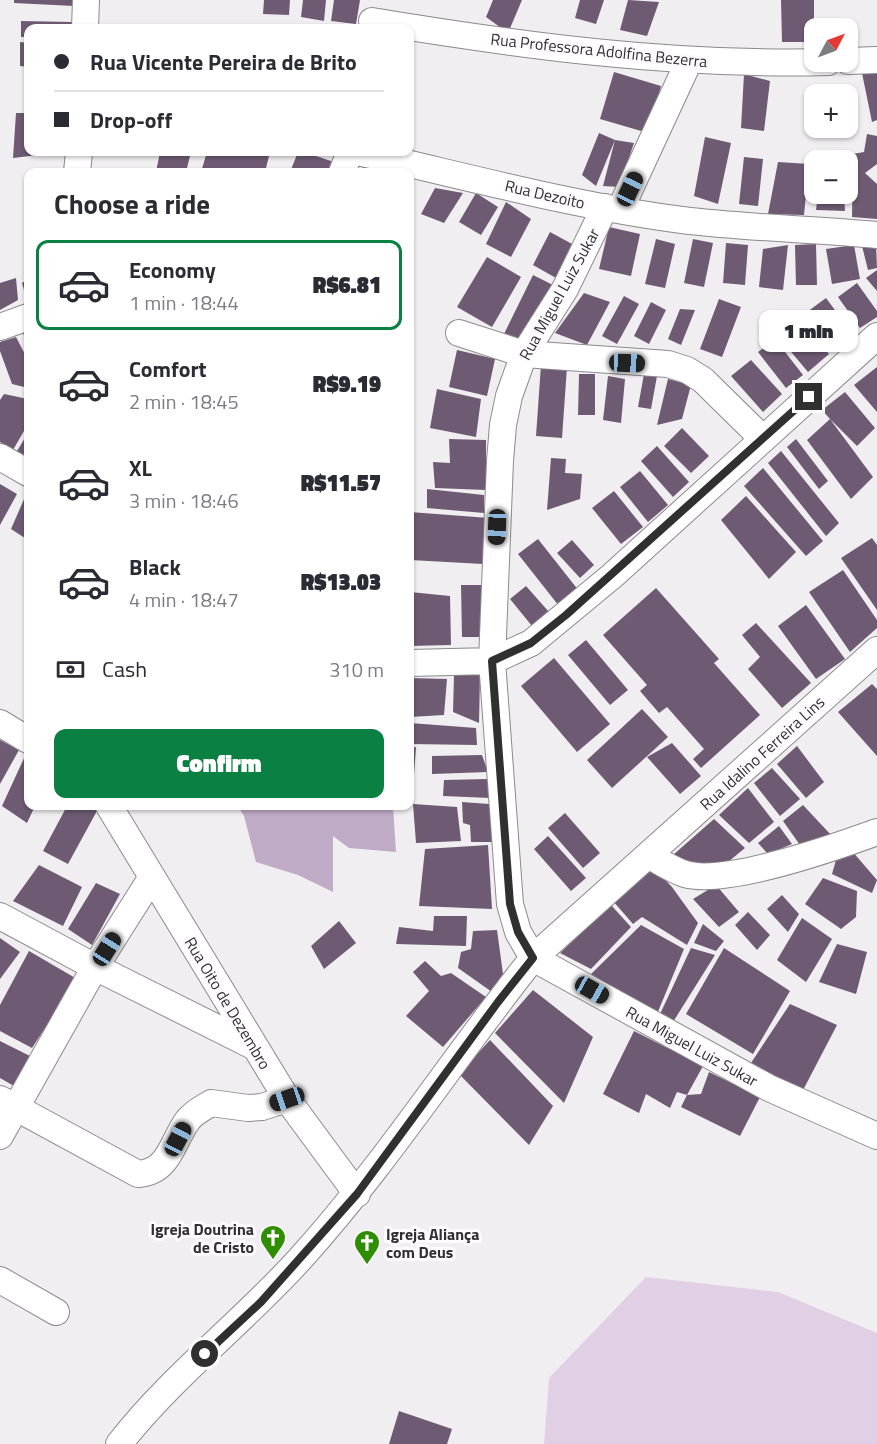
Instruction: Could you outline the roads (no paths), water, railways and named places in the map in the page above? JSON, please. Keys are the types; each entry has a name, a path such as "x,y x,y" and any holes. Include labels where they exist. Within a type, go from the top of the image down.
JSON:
{"street":[{"path":"85,24 86,0"},
{"name":"Rua Professora Adolfina Bezerra","path":"372,16 521,44 627,56 689,61 804,62"},
{"path":"858,61 877,60"},
{"name":"Rua Miguel Luiz Sukar","path":"689,61 612,209 524,354 509,396 503,425 500,461 492,661 510,904 518,932 533,958 769,1088 877,1136"},
{"name":"Rua Dezoito","path":"376,156 612,209 683,220 877,235"},
{"path":"0,327 24,318"},
{"path":"459,333 524,354 668,364 687,370 719,395 762,438"},
{"path":"414,663 492,661 531,643 566,615 877,336"},
{"path":"0,457 24,472"},
{"name":"Rua Idalino Ferreira Lins","path":"119,1444 145,1412 261,1302 357,1194 533,958 877,650"},
{"path":"0,723 24,738"},
{"name":"Rua Oito de Dezembro","path":"111,810 287,1099 357,1194"},
{"path":"648,855 685,874 711,876 735,873 827,850 877,832"},
{"path":"0,1136 8,1103 152,877"},
{"path":"0,916 95,967 255,1047"},
{"path":"8,1103 138,1174 149,1173 167,1159 189,1119 211,1103 248,1108 262,1107 287,1099"},
{"path":"0,1280 56,1312"}],"place":[{"name":"Igreja Doutrina de Cristo","path":"273,1261"},
{"name":"Igreja Aliança com Deus","path":"367,1266"}]}
